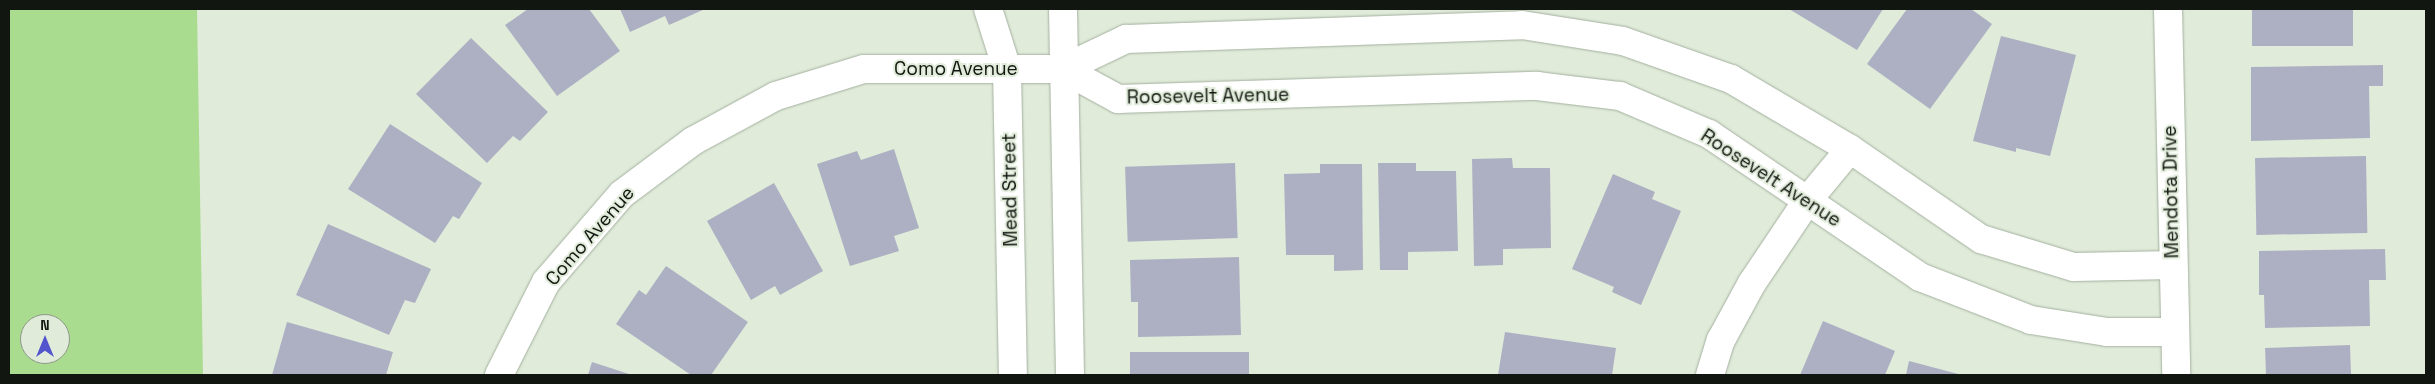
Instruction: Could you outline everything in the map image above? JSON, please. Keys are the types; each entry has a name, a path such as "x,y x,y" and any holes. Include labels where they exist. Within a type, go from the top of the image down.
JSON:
{"street":[{"name":"Mead Street","path":"988,9 1007,69 1013,375"},
{"path":"1063,9 1070,375"},
{"name":"Mendota Drive","path":"2168,9 2172,264 2176,375"},
{"path":"1063,69 1126,39 1522,26 1623,41 1731,79 1850,149 1981,240 2074,267 2172,264"},
{"name":"Como Avenue","path":"499,375 546,282 622,194 692,141 776,96 864,69 1063,69"},
{"name":"Roosevelt Avenue","path":"1063,69 1118,99 1537,86 1620,96 1709,134 1920,277 2031,320 2107,332 2175,332"},
{"path":"1710,375 1721,340 1752,283 1807,201 1850,149"}],"green space":[{"path":"9,9 197,9 203,375 9,375"}],"building":[{"path":"528,9 589,9 620,51 557,96 505,25"},
{"path":"620,9 705,9 669,25 665,16 630,32"},
{"path":"1789,9 1883,9 1857,50"},
{"path":"1907,9 1971,9 1992,24 1930,109 1867,64"},
{"path":"2252,9 2353,9 2353,46 2252,46"},
{"path":"2001,36 2076,55 2050,156 2016,148 2016,152 1973,141"},
{"path":"471,38 548,112 520,141 513,136 487,163 416,94"},
{"path":"2383,65 2383,86 2369,86 2370,138 2251,141 2251,67"},
{"path":"390,124 482,183 459,219 453,216 435,243 348,189"},
{"path":"894,149 919,228 894,236 899,251 850,266 817,164 857,151 861,160"},
{"path":"2366,156 2367,233 2256,235 2255,158"},
{"path":"1512,158 1513,168 1550,168 1551,248 1503,249 1503,265 1474,266 1472,159"},
{"path":"1235,163 1238,238 1128,242 1125,167"},
{"path":"1378,163 1416,163 1416,171 1456,171 1458,251 1408,252 1408,270 1380,270"},
{"path":"1320,164 1362,164 1363,270 1334,271 1334,255 1286,255 1284,174 1320,173"},
{"path":"1613,174 1655,192 1652,199 1681,211 1641,305 1612,292 1614,287 1572,269"},
{"path":"774,183 823,271 780,295 775,286 751,300 707,221"},
{"path":"328,224 431,269 415,303 405,300 389,335 296,295"},
{"path":"2385,249 2386,280 2369,280 2370,326 2265,328 2264,295 2259,295 2259,251"},
{"path":"1239,257 1241,335 1138,337 1138,302 1131,302 1130,260"},
{"path":"666,266 748,322 711,375 691,375 616,324 639,290 646,295"},
{"path":"1823,321 1895,351 1885,375 1800,375"},
{"path":"287,322 393,352 386,375 272,375"},
{"path":"1505,332 1616,348 1612,375 1498,375"},
{"path":"2350,345 2351,375 2266,375 2265,348"},
{"path":"1130,352 1249,352 1249,375 1130,375"},
{"path":"1909,361 1962,375 1906,375"},
{"path":"592,362 632,375 588,375"}]}
